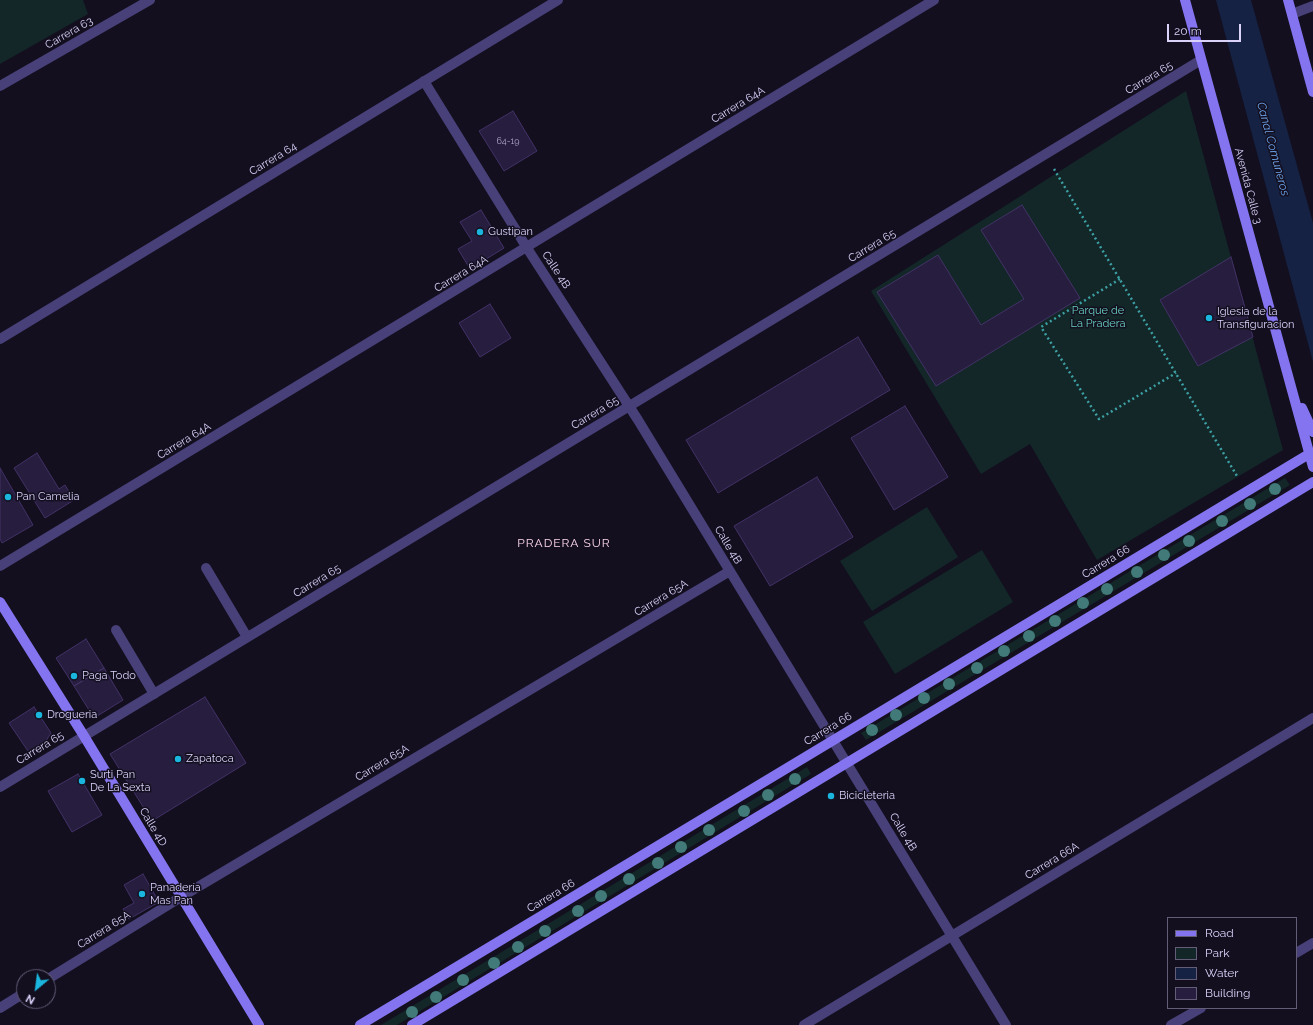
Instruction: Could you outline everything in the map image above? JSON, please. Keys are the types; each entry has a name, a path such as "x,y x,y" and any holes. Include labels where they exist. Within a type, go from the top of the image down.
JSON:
{"street":[{"name":"Carrera 63","path":"0,86 150,0"},
{"name":"Carrera 64","path":"0,339 558,0"},
{"name":"Carrera 64A","path":"0,566 934,0"},
{"name":"Avenida Calle 3","path":"1185,0 1313,467"},
{"path":"1288,0 1313,92"},
{"path":"1292,14 1313,6"},
{"name":"Carrera 65","path":"0,787 1202,60"},
{"name":"Calle 4B","path":"424,81 527,248 629,406 1006,1025"},
{"name":"Avenida Calle 3","path":"1288,379 1313,432"},
{"name":"Carrera 66","path":"360,1025 1309,454"},
{"path":"412,1025 1313,482"},
{"path":"206,568 247,638"},
{"name":"Carrera 65A","path":"56,974 181,897 730,571"},
{"name":"Calle 4D","path":"0,602 84,736 259,1025"},
{"path":"116,630 154,694"},
{"name":"Carrera 66A","path":"804,1025 1313,718"},
{"path":"1297,952 1313,943"},
{"path":"0,1008 16,998"},
{"path":"1171,1025 1199,1009"}],"path":[{"path":"1053,167 1240,482"},
{"path":"1120,279 1041,327 1099,419 1176,373"}],"green space":[{"path":"0,0 83,0 88,14 0,64"},
{"name":"Parque de La Pradera","path":"1186,91 1283,450 1097,560 1030,444 981,474 871,291"},
{"path":"1285,478 1290,485 866,740 861,733"},
{"path":"927,507 958,557 872,611 840,561"},
{"path":"982,550 1013,602 895,674 863,622"},
{"path":"807,767 811,774 397,1025 381,1025"}],"water":[{"name":"Canal Comuneros","path":"1216,0 1251,0 1313,223 1313,362"}],"building":[{"path":"513,111 537,151 504,171 479,131"},
{"path":"1022,205 1080,298 936,386 877,292 938,255 981,325 1024,299 981,230"},
{"name":"Gustipan","path":"481,210 504,248 470,269 458,249 472,241 460,222"},
{"name":"Iglesia de la Transfiguracion","path":"1231,257 1253,337 1198,366 1160,300"},
{"path":"490,304 511,338 480,357 459,323"},
{"path":"858,337 890,390 718,493 686,440"},
{"path":"905,406 948,477 894,510 851,438"},
{"path":"37,453 59,489 65,485 74,500 45,518 14,468"},
{"name":"Pan Camelia","path":"0,468 33,525 2,543 0,539"},
{"path":"817,477 853,537 770,586 734,526"},
{"path":"86,639 104,668 74,686 56,658"},
{"path":"104,668 123,700 94,718 74,686"},
{"name":"Zapatoca","path":"205,697 246,763 152,821 110,754"},
{"path":"34,707 51,733 44,744 30,754 9,723"},
{"path":"78,774 102,815 72,832 48,791"},
{"name":"Panadería Mas Pan","path":"143,874 159,902 129,919 123,909 134,903 124,885"}],"place":[{"name":"Gustipan","path":"480,232"},
{"name":"Iglesia de la Transfiguracion","path":"1209,318"},
{"name":"Pan Camelia","path":"8,497"},
{"name":"Paga Todo","path":"74,676"},
{"name":"Drogueria","path":"39,715"},
{"name":"Zapatoca","path":"178,759"},
{"name":"Surti Pan De La Sexta","path":"82,781"},
{"name":"Bicicleteria","path":"831,796"},
{"name":"Panadería Mas Pan","path":"142,894"}],"district":[{"name":"PRADERA SUR","path":"564,543"}]}
